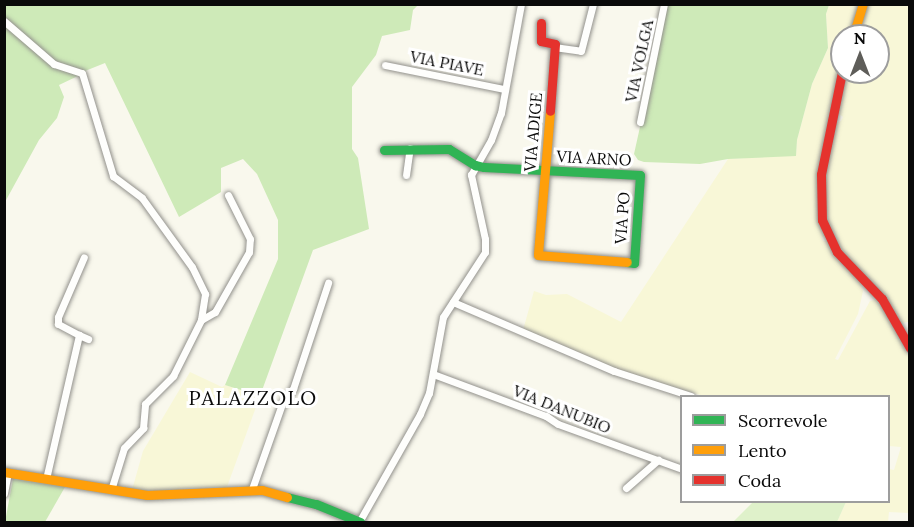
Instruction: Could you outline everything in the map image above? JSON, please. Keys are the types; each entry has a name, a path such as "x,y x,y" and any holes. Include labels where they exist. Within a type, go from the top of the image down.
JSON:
{"street":[{"path":"4,493 6,472 111,490 162,496 252,489 316,504 359,522 420,414 433,375 440,325 485,252 485,239 471,181 475,165 495,131 521,4"},
{"path":"541,24 541,42 555,44 554,47 581,51 593,4"},
{"name":"VIA VOLGA","path":"640,122 664,4"},
{"path":"857,24 863,4"},
{"path":"4,21 54,64 82,73 113,176 142,198 192,267 205,294 205,308 201,320 172,376 145,404 143,428 124,448 111,490"},
{"name":"VIA ADIGE","path":"554,47 538,255 634,263"},
{"name":"VIA PIAVE","path":"385,64 504,89"},
{"path":"840,84 821,174 822,220 837,252 882,299 909,348"},
{"path":"406,175 410,148"},
{"path":"384,150 449,149 475,165"},
{"name":"VIA ARNO","path":"475,165 640,175"},
{"name":"VIA PO","path":"634,263 640,175"},
{"path":"201,320 215,312 250,247 250,239 228,195"},
{"path":"84,257 57,321 88,339"},
{"path":"252,489 282,404 293,389 327,283"},
{"path":"453,302 614,371 688,395"},
{"path":"46,479 79,335"},
{"name":"VIA DANUBIO","path":"433,375 680,469"},
{"path":"626,488 658,460"}],"green space":[{"path":"4,5 418,5 413,10 410,30 382,36 376,55 352,87 352,149 358,158 369,229 313,250 260,396 225,385 278,259 278,220 257,174 243,159 221,168 221,192 179,217 105,63 85,71 55,61 5,17"},
{"path":"667,5 829,5 826,14 828,48 812,84 797,140 796,156 728,159 700,164 638,160 634,154"},
{"path":"829,5 860,5 854,24 830,24 830,84 838,84 817,193 817,212 825,236 822,237 823,241 827,241 858,278 863,291 858,314 835,359 838,360 870,301 875,300 879,300 889,313 909,357 909,513 889,512 888,522 837,522 846,503 890,503 890,469 894,470 901,447 890,446 890,395 701,395 616,370 523,330 534,291 546,295 567,294 621,322 728,159 796,155 797,140 812,84 828,48 826,14"},
{"path":"868,5 909,5 909,322 901,323 843,254 827,225 823,183 836,123 843,117 838,113 844,84 890,84 890,24 861,24"},
{"path":"5,24 44,58 80,75 59,85 64,97 57,118 39,140 5,202"},
{"path":"190,372 222,387 225,385 260,396 227,487 182,488 176,493 132,490 143,451"},
{"path":"13,479 65,487 45,522 5,522"},
{"path":"752,503 846,503 837,522 733,522"}],"traffic: fast":[{"path":"384,150 449,149 475,165 484,167 640,175 634,263 627,262"},
{"path":"287,497 316,504 360,522"}],"traffic: slow":[{"path":"857,24 863,4"},
{"path":"550,111 538,255 627,262"},
{"path":"4,472 147,495 262,490 287,497"}],"traffic: jam":[{"path":"541,23 541,41 555,44 550,111"},
{"path":"840,84 821,174 822,220 837,252 882,299 910,348"}],"district":[{"name":"PALAZZOLO","path":"253,397"}]}
